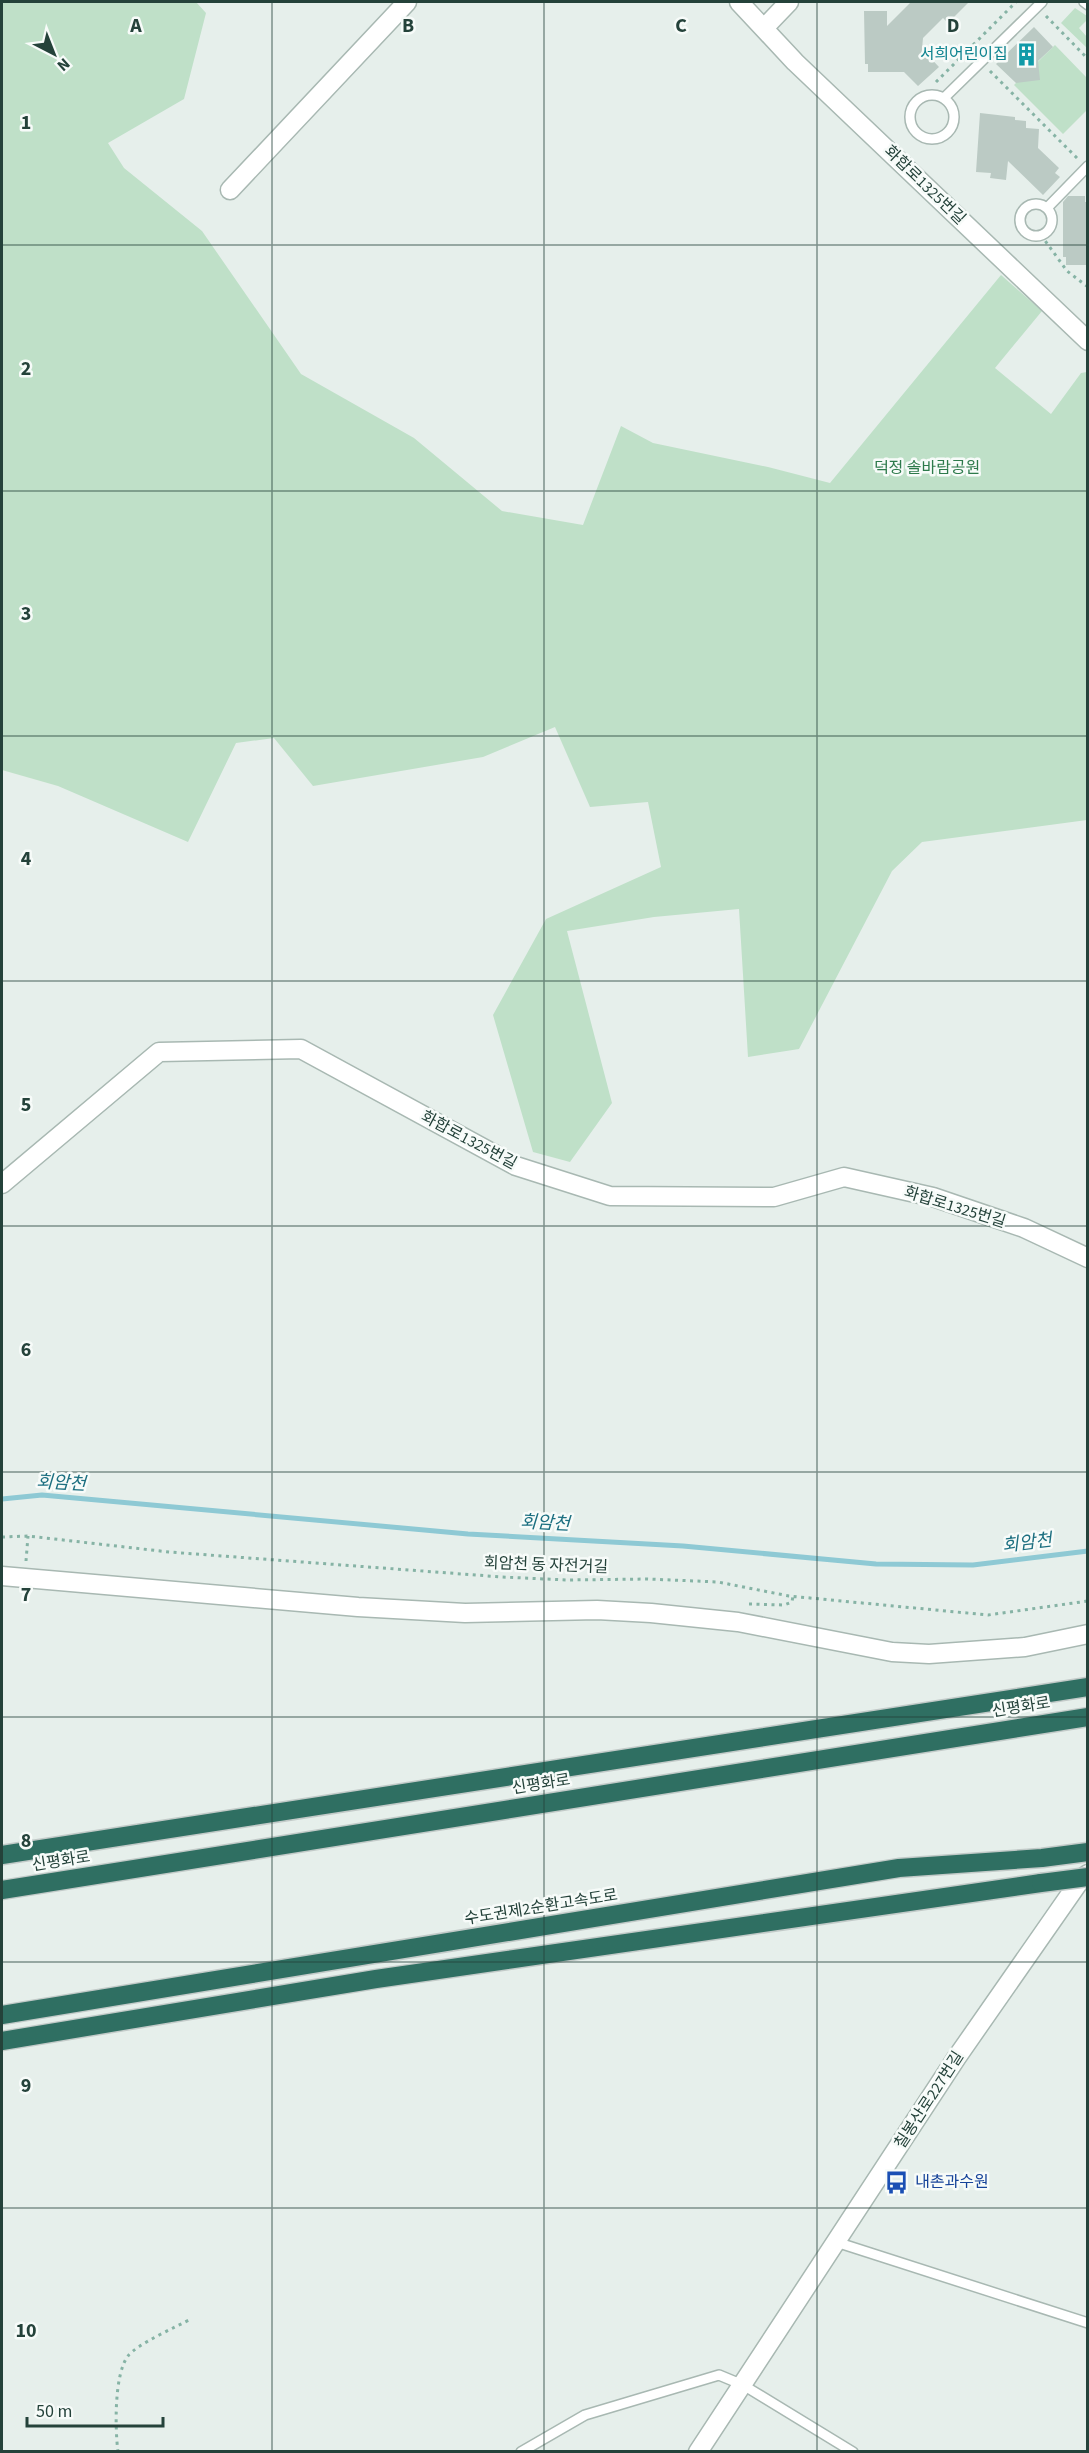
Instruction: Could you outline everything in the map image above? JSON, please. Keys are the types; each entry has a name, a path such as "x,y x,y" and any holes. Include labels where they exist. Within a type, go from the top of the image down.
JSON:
{"highway":[{"name":"신평화로","path":"2,1855 1088,1687"},
{"name":"신평화로","path":"2,1890 1088,1717"},
{"name":"수도권제2순환고속도로","path":"2,2015 899,1868 1042,1858 1088,1852"},
{"path":"2,2041 376,1978 1088,1875"}],"street":[{"path":"230,190 407,2"},
{"name":"화합로1325번길","path":"739,2 765,27 795,62 1088,341"},
{"path":"765,27 789,2"},
{"name":"화합로1325번길","path":"2,1184 159,1052 301,1049 516,1166 610,1196 774,1197 844,1177 933,1197 1024,1228 1088,1258"},
{"path":"2,1576 370,1607 465,1612 597,1610 651,1613 738,1622 892,1652 929,1654 1006,1649 1088,1634"},
{"name":"칠봉산로227번길","path":"698,2451 957,2056 1081,1879 1088,1875"}],"lane":[{"path":"944,98 1041,2"},
{"path":"1084,2 1088,5"},
{"path":"931,94 944,98 953,110 954,118 948,131 935,139 921,136 911,125 909,118 913,105 924,96 931,94"},
{"path":"1047,208 1087,166"},
{"path":"1040,204 1051,214 1049,229 1041,235 1035,236 1022,227 1020,216 1022,211 1030,205 1040,204"},
{"path":"836,2242 1088,2323"},
{"path":"521,2451 585,2415 719,2375 743,2385 853,2451"}],"path":[{"path":"936,82 1016,2"},
{"path":"1042,13 1088,59"},
{"path":"987,68 1087,166"},
{"path":"1041,235 1067,271 1088,287"},
{"path":"24,1578 28,1536"},
{"name":"회암천 동 자전거길","path":"2,1537 28,1536 169,1552 502,1577 718,1582 789,1596 988,1615 1088,1601"},
{"path":"118,2451 116,2414 121,2373 126,2358 136,2349 191,2319"}],"green space":[{"name":"덕정 솔바람공원","path":"2,2 196,2 206,13 184,99 108,143 124,168 202,231 301,374 414,438 502,511 583,525 621,426 653,443 768,467 830,483 1001,275 1042,311 995,368 1051,414 1081,373 1087,372 1087,820 922,842 892,871 799,1049 748,1057 739,909 654,917 567,931 612,1103 570,1162 533,1152 493,1015 546,919 661,867 648,802 590,807 555,727 483,757 313,786 274,738 236,743 188,842 58,786 2,770"},
{"path":"1075,8 1087,16 1087,20 1079,28 1087,37 1087,48 1061,23"},
{"path":"1055,45 1087,78 1087,110 1063,134 1014,85"}],"building":[{"path":"911,2 969,2 948,23 943,18 923,38 922,49 939,67 918,86 904,72 868,72 868,64 865,64 864,11 887,11 887,26"},
{"name":"서희어린이집","path":"1034,27 1053,47 1038,61 1040,80 1016,83 996,64"},
{"path":"980,113 1015,117 1015,120 1026,121 1026,128 1039,129 1038,148 1059,168 1055,173 1060,177 1043,195 1008,161 1006,180 990,178 991,173 976,172"},
{"path":"1068,196 1085,196 1085,202 1088,202 1086,265 1066,265 1066,257 1063,257 1063,202"}],"waterway":[{"name":"회암천","path":"2,1499 42,1495 468,1534 683,1546 876,1564 973,1565 1088,1551"}],"place":[{"name":"서희어린이집","path":"1026,54"},
{"name":"내촌과수원","path":"897,2182"}]}
